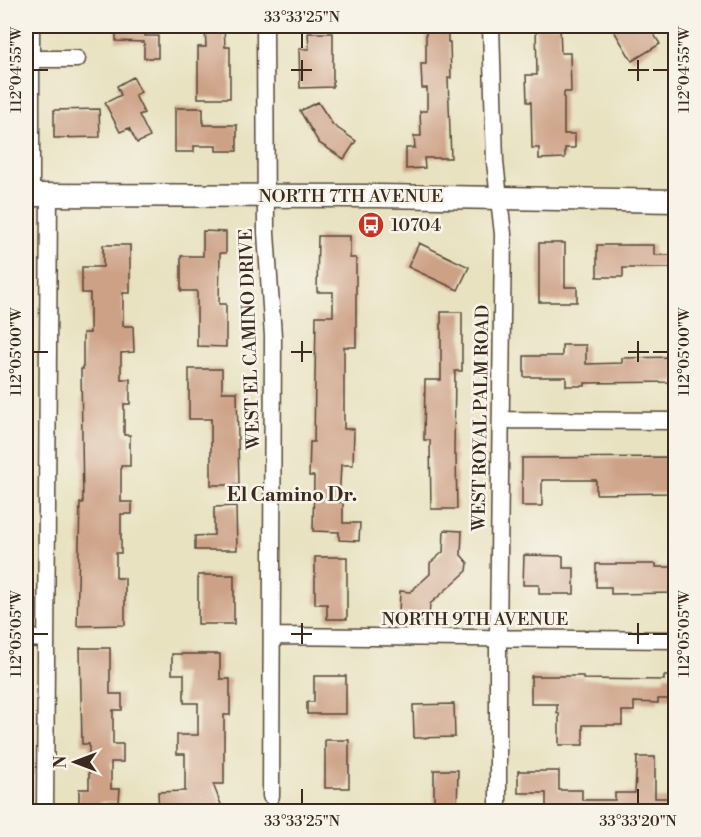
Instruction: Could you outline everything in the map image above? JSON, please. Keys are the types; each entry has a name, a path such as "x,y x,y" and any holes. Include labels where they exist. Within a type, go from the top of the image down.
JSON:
{"main road":[{"name":"NORTH 7TH AVENUE","path":"35,195 675,201"}],"street":[{"path":"31,26 45,639 45,812"},
{"name":"WEST EL CAMINO DRIVE","path":"265,26 266,233 273,336 272,796"},
{"name":"WEST ROYAL PALM ROAD","path":"491,26 495,162 503,234 498,812"},
{"path":"31,58 77,59"},
{"path":"501,420 675,421"},
{"name":"NORTH 9TH AVENUE","path":"273,636 675,640"},
{"path":"26,638 45,639"}],"building":[{"path":"116,26 145,26 145,36 158,36 158,58 144,58 144,42 116,41"},
{"path":"205,26 224,26 225,47 230,47 230,98 198,98 198,47 206,47"},
{"path":"426,26 448,26 451,78 448,78 451,158 424,158 425,168 406,169 406,148 415,148 414,136 421,136 420,111 427,111 427,88 422,88 421,64 426,64"},
{"path":"536,26 560,26 561,53 570,53 571,92 564,92 564,134 575,134 575,148 565,148 565,158 539,159 539,148 532,148 531,102 527,102 526,75 537,75"},
{"path":"611,26 649,26 660,44 632,61"},
{"path":"308,33 333,33 333,87 300,88 299,49 309,49"},
{"path":"133,77 141,92 135,95 144,113 139,115 150,137 137,143 129,128 120,132 105,103 121,95 117,86"},
{"path":"318,102 333,125 356,141 344,159 319,143 300,111"},
{"path":"175,108 203,108 203,125 237,125 237,151 216,151 216,146 194,146 194,152 175,152"},
{"path":"99,109 100,137 54,138 54,110"},
{"path":"203,231 226,232 226,253 220,253 219,304 226,304 226,347 197,346 197,291 181,291 181,256 203,256"},
{"path":"318,236 350,236 350,258 356,258 356,347 344,347 344,429 354,429 353,465 341,465 339,502 343,502 343,523 360,523 359,541 339,540 339,532 313,531 314,476 309,476 310,442 314,442 316,316 333,316 333,292 317,292"},
{"path":"419,243 469,267 458,290 408,267"},
{"path":"539,243 565,243 565,287 577,287 577,302 539,302"},
{"path":"103,245 130,245 130,293 123,293 123,326 133,326 134,352 121,353 121,379 130,379 130,404 124,404 124,435 130,435 130,466 121,466 121,502 132,502 132,514 121,514 121,553 116,553 116,578 125,578 125,625 77,626 80,503 83,503 81,369 83,369 83,333 90,333 90,293 82,293 82,267 103,267"},
{"path":"597,245 654,245 654,255 675,255 675,268 623,268 623,277 597,277"},
{"path":"441,312 462,312 462,371 455,371 454,455 456,455 457,509 431,509 430,440 424,440 425,380 441,380"},
{"path":"562,345 586,345 586,364 622,363 622,358 675,357 675,382 585,383 585,386 566,386 566,377 524,377 524,356 562,356"},
{"path":"189,369 222,369 222,392 237,392 239,485 211,485 211,419 189,419"},
{"path":"675,457 675,493 596,494 596,480 542,480 542,506 522,506 522,458"},
{"path":"236,506 237,550 195,550 195,536 214,535 214,507"},
{"path":"444,530 462,531 461,555 468,563 467,571 430,604 429,618 425,621 410,620 410,613 399,613 400,591 410,592 430,574 430,563 443,552"},
{"path":"524,555 563,556 563,568 574,568 574,594 539,594 539,585 523,585"},
{"path":"315,557 347,557 347,619 327,619 327,604 315,604"},
{"path":"596,564 656,564 656,567 675,567 675,593 611,594 611,587 596,587"},
{"path":"198,575 234,575 234,624 198,624"},
{"path":"80,648 110,648 110,694 122,694 122,710 113,710 113,744 123,744 123,762 111,762 111,789 120,789 119,802 100,802 100,812 79,812 79,789 89,789 89,744 82,744"},
{"path":"172,654 220,654 220,679 230,679 230,715 224,715 224,784 213,784 224,812 159,812 158,792 185,791 185,754 177,754 177,735 198,735 198,703 184,703 184,674 172,674"},
{"path":"314,676 346,676 346,714 307,714 307,702 314,702"},
{"path":"531,676 664,680 664,676 675,676 675,699 658,699 658,703 634,702 634,711 622,711 622,725 583,725 583,745 559,745 557,704 531,704"},
{"path":"454,704 455,737 414,738 413,705"},
{"path":"325,740 349,740 349,788 325,788"},
{"path":"637,757 655,757 655,798 675,798 675,812 559,812 559,809 546,809 546,793 518,793 518,771 559,771 559,790 582,790 582,800 615,800 615,793 635,793"},
{"path":"434,770 458,770 457,812 434,812"}],"place":[{"name":"10704","path":"371,225"}],"district":[{"name":"El Camino Dr.","path":"292,495"}]}
